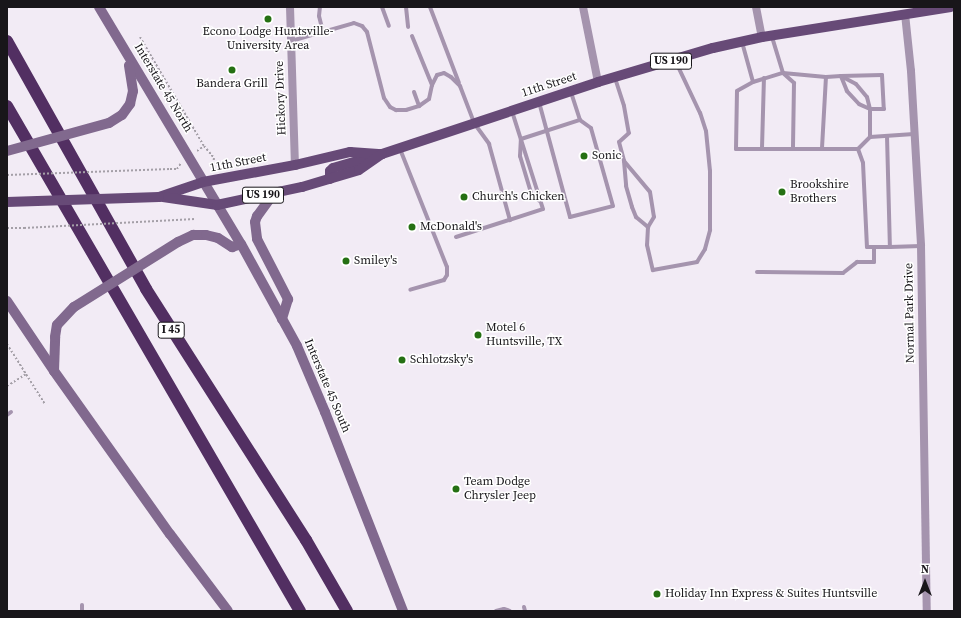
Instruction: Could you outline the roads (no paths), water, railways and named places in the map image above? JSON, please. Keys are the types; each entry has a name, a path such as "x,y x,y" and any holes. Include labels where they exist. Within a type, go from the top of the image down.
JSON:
{"highway":[{"name":"I 45","path":"9,44 146,289 323,569 347,611"},
{"name":"I 45","path":"7,106 300,611"},
{"path":"323,569 352,611"}],"main road":[{"name":"Interstate 45 North","path":"99,7 203,182"},
{"name":"11th Street","path":"7,202 159,197 217,205 302,187 359,170 382,154 399,148 598,82 675,60 767,36 950,7"},
{"path":"7,151 109,123 122,114 130,104 131,98 132,77 126,53"},
{"name":"11th Street","path":"159,197 203,182 222,180 350,152 382,154"},
{"path":"330,179 330,171 333,168 382,154"},
{"name":"Interstate 45 South","path":"203,182 241,244 297,346 325,412 403,611"},
{"path":"274,193 257,216 255,222 257,239 288,298 282,319"},
{"path":"54,371 55,337 57,325 74,307 178,242 193,235 206,234 218,238 232,247 241,244"},
{"path":"7,301 54,371 170,534 228,611"}],"street":[{"name":"Hickory Drive","path":"290,7 295,165"},
{"path":"583,7 598,82"},
{"path":"756,7 767,36"},
{"name":"Normal Park Drive","path":"905,14 911,71 921,246 927,611"}],"lane":[{"path":"320,7 319,16 323,32"},
{"path":"382,7 389,26"},
{"path":"406,7 408,28"},
{"path":"430,7 474,123 488,144 510,220"},
{"path":"291,41 354,23 362,26 368,32 384,98 390,107 396,110 406,110 419,106 429,99 432,85 437,75 444,73 451,77 460,86"},
{"path":"412,36 432,85"},
{"path":"767,36 783,73 794,83 794,148"},
{"path":"742,42 753,82"},
{"path":"624,161 650,192 654,217 648,227 647,245 653,270 697,262 705,249 710,230 710,171 706,131 700,113 675,60"},
{"path":"841,76 847,92 859,104 870,109 884,109 882,75 841,76 826,77 783,73 764,78 737,91 736,148 858,149 870,137 915,134"},
{"path":"841,76 856,84 867,97 870,109 870,137"},
{"path":"615,77 624,106 629,133 618,142 624,161 626,186 636,217 648,227"},
{"path":"822,148 826,77"},
{"path":"762,148 764,78"},
{"path":"539,102 570,217 613,206 590,128 580,120 571,91"},
{"path":"414,92 419,106"},
{"path":"456,237 543,209 512,110"},
{"path":"521,139 580,120"},
{"path":"887,136 890,247"},
{"path":"399,148 447,267 447,275 444,280 410,290"},
{"path":"858,149 863,163 867,247 921,246"},
{"path":"757,272 843,273 857,262 874,262 874,247"},
{"path":"82,605 82,611"},
{"path":"496,611 504,609 510,611"}],"place":[{"name":"Econo Lodge Huntsville- University Area","path":"268,19"},
{"name":"Bandera Grill","path":"232,70"},
{"name":"Sonic","path":"584,156"},
{"name":"Brookshire Brothers","path":"782,192"},
{"name":"Church's Chicken","path":"464,197"},
{"name":"McDonald's","path":"412,227"},
{"name":"Smiley's","path":"346,261"},
{"name":"Motel 6 Huntsville, TX","path":"478,335"},
{"name":"Schlotzsky's","path":"402,360"},
{"name":"Team Dodge Chrysler Jeep","path":"456,489"},
{"name":"Holiday Inn Express & Suites Huntsville","path":"657,594"}]}
